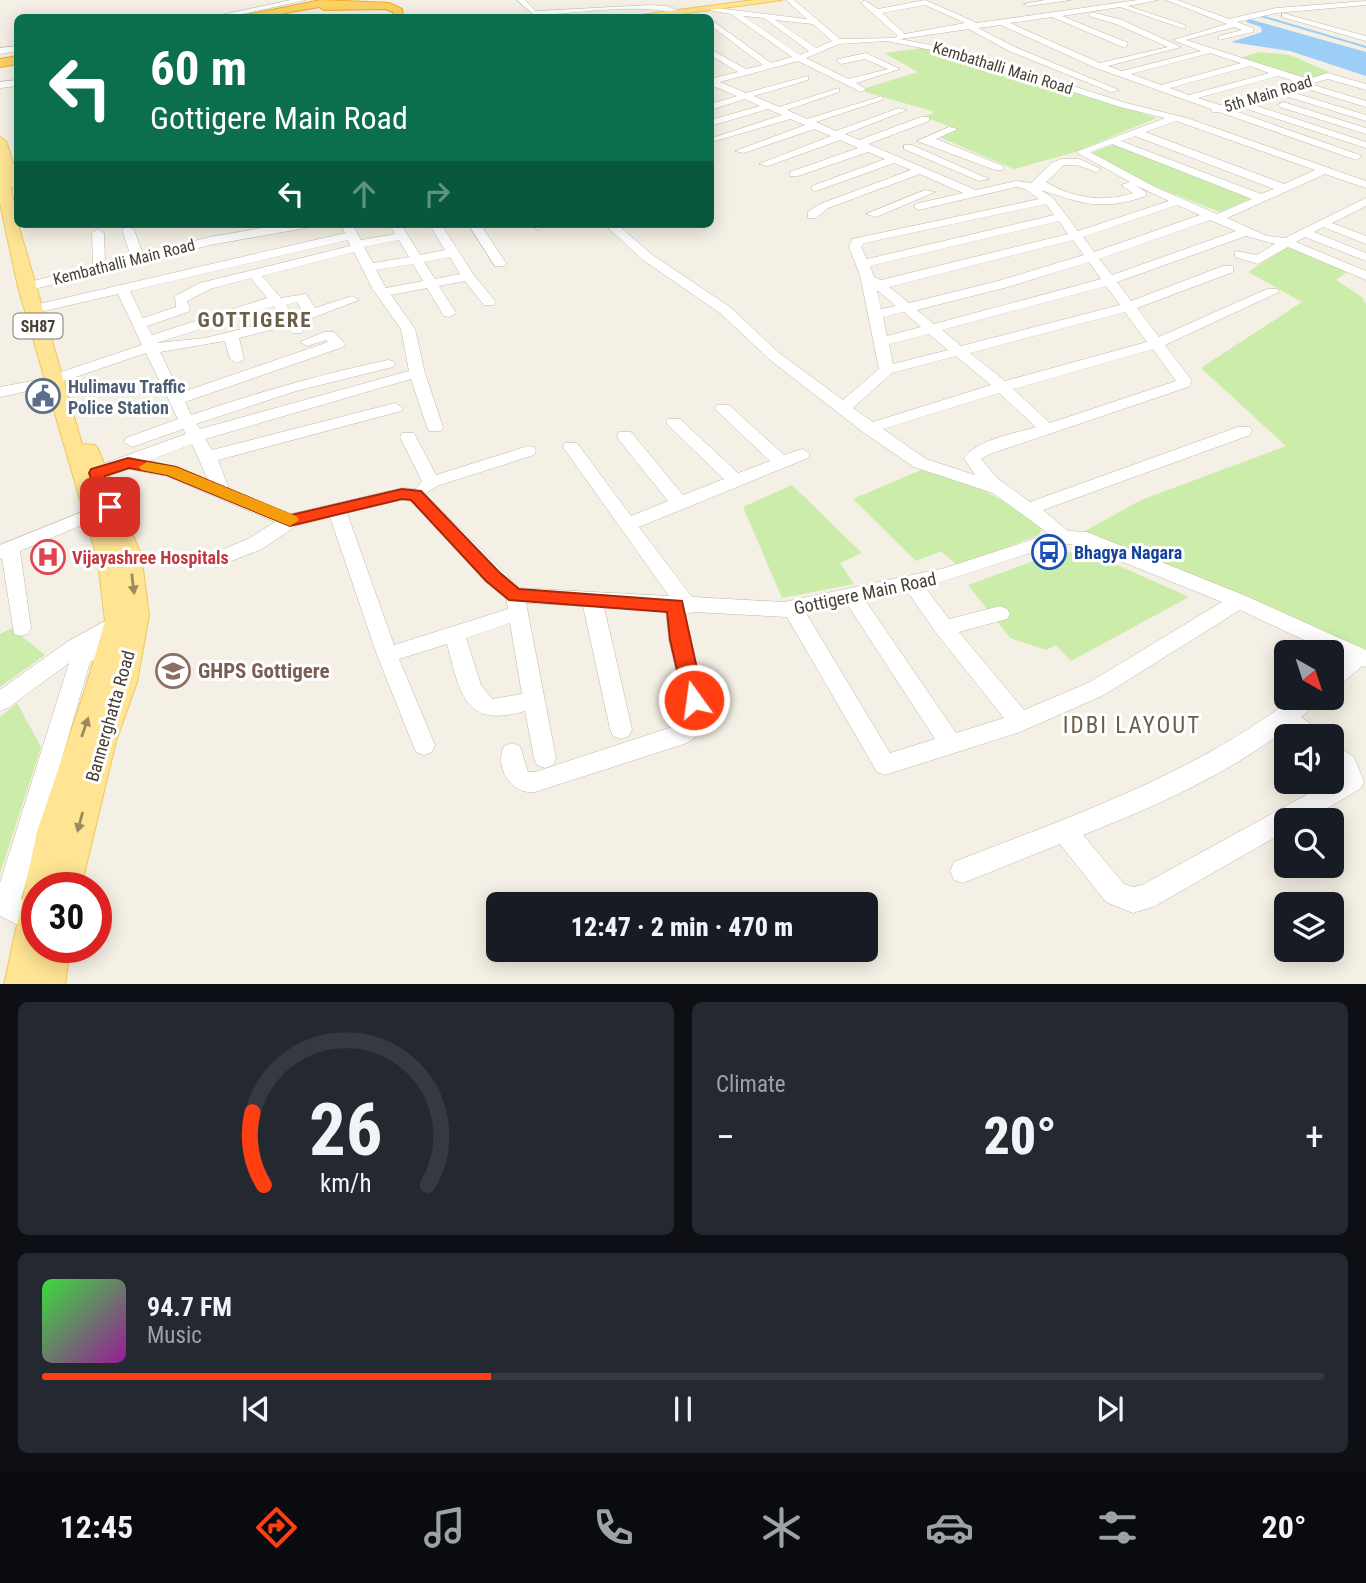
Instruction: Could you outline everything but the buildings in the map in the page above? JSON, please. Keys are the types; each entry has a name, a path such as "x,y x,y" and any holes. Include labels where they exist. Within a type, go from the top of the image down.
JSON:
{"highway":[{"path":"259,14 339,0"},
{"path":"284,14 362,0"},
{"path":"318,8 377,4 396,9 399,14"}],"main road":[{"path":"641,14 778,0"},
{"path":"665,14 678,10 706,13 757,1"},
{"name":"Bannerghatta Road","path":"0,141 6,161 8,201 14,221"},
{"name":"Bannerghatta Road","path":"16,228 58,377 101,511 122,625 124,681 99,754 69,872"},
{"name":"Bannerghatta Road","path":"24,228 33,285 44,307 58,377"},
{"path":"43,872 56,821 122,625"},
{"path":"20,984 24,963"},
{"path":"48,984 51,963"}],"street":[{"path":"231,14 302,0"},
{"path":"521,0 534,13 615,7 678,10"},
{"path":"790,0 838,42"},
{"path":"884,1 890,0"},
{"path":"875,12 939,0"},
{"path":"1067,0 1031,6 1125,45"},
{"path":"886,39 970,24 1154,0"},
{"path":"1121,74 1190,56 1250,32 1216,12 1170,0"},
{"path":"757,1 766,15 818,51 870,77"},
{"path":"1055,1 1119,22 1176,47"},
{"path":"1186,5 1205,1"},
{"path":"865,2 903,36"},
{"path":"923,2 1052,67 1174,117"},
{"path":"1365,5 1329,6 1239,17 1233,23 1177,40 1209,47 1248,64 1366,104"},
{"path":"909,14 960,6"},
{"path":"1121,6 1182,27"},
{"path":"1329,6 1354,13"},
{"path":"991,9 1091,52"},
{"path":"1302,9 1328,16"},
{"path":"1275,12 1366,39"},
{"path":"706,13 766,15 815,22"},
{"path":"734,14 799,58 861,89"},
{"path":"937,20 957,17"},
{"path":"1149,23 1163,20"},
{"path":"999,21 1098,66 1217,109 1361,155"},
{"path":"714,24 770,66"},
{"path":"1111,27 1158,52"},
{"name":"Kembathalli Main Road","path":"714,81 799,58 838,42 886,39 964,54 1174,117 1366,187"},
{"path":"1098,66 1187,44"},
{"path":"714,53 744,72"},
{"path":"822,69 866,56 896,69 848,82"},
{"path":"1190,56 1225,70"},
{"path":"1159,88 1248,64"},
{"path":"1142,82 1195,67"},
{"path":"1187,98 1278,73"},
{"name":"5th Main Road","path":"1174,117 1217,109 1328,76 1366,87"},
{"path":"714,106 805,78"},
{"path":"714,83 974,193"},
{"path":"714,122 836,90"},
{"path":"1278,91 1366,118"},
{"path":"1257,97 1366,131"},
{"path":"740,150 878,98"},
{"path":"1238,103 1366,145"},
{"path":"764,164 902,110"},
{"path":"716,139 792,115"},
{"path":"1145,190 1082,152 1174,117"},
{"path":"794,174 925,119"},
{"path":"816,188 953,129"},
{"path":"1137,133 1283,188"},
{"path":"927,139 999,168"},
{"path":"1112,141 1263,199"},
{"path":"908,147 982,179"},
{"path":"875,314 907,308 1088,259 1263,199 1361,155"},
{"path":"887,370 869,275 855,247 856,242 1041,193 1054,166 1076,160 1271,241 1286,242 1366,276"},
{"path":"812,215 824,206 921,170"},
{"path":"872,214 952,183"},
{"path":"919,206 1016,184 1041,193 1101,203 1140,195 1145,190"},
{"path":"1041,193 1152,345 1178,386 984,450 972,458 979,471 996,488 1050,522 1064,538"},
{"path":"1238,254 1254,261 1366,201"},
{"path":"869,275 1071,237 1172,204"},
{"path":"1347,211 1366,219"},
{"path":"869,275 1058,218"},
{"path":"1322,223 1366,240"},
{"name":"Kembathalli Main Road","path":"33,285 256,228"},
{"path":"437,228 468,276 489,302"},
{"path":"477,228 500,263"},
{"path":"614,228 647,257 725,310 774,356 920,463 996,488"},
{"path":"128,230 138,259"},
{"path":"44,307 240,261 398,230 449,313"},
{"path":"881,342 1105,282 1247,231"},
{"path":"1304,232 1366,257"},
{"path":"98,233 99,268"},
{"path":"352,238 382,291 408,329 417,373 435,427"},
{"path":"139,324 183,309 180,299 205,286 252,274 352,238"},
{"path":"368,268 452,253"},
{"path":"176,400 311,347 276,301 240,261"},
{"path":"843,408 887,370 1124,307 1228,269"},
{"path":"869,275 1002,387 1047,429"},
{"path":"149,345 205,342 290,321 354,298 468,276"},
{"path":"122,288 176,400 208,457 221,490"},
{"path":"869,428 1152,345 1272,292"},
{"path":"0,392 58,377 276,301 300,297 311,313"},
{"path":"231,335 237,359"},
{"path":"90,475 128,463 191,428 346,373 388,364"},
{"path":"132,442 417,373"},
{"path":"208,457 395,408"},
{"path":"723,408 781,462"},
{"path":"674,422 735,480"},
{"path":"1029,509 1244,431"},
{"path":"625,436 679,503"},
{"path":"408,437 431,482"},
{"path":"512,753 518,777 524,783 535,782 684,734 690,728 685,706 694,700 679,640 682,606 571,447"},
{"path":"416,495 431,482 528,451"},
{"path":"626,524 802,454"},
{"path":"128,463 171,471 290,520"},
{"path":"216,560 255,544 290,520 402,494 416,495 517,604 545,758"},
{"path":"21,628 5,550 101,511"},
{"path":"337,511 387,655 424,745"},
{"name":"Gottigere Main Road","path":"517,604 592,600 793,609 913,584 1064,538 1080,537 1238,601 1363,658"},
{"path":"913,584 944,628 1020,722"},
{"path":"852,596 951,744"},
{"path":"592,600 621,729"},
{"path":"793,609 885,765 1020,722 1096,689 1238,601"},
{"path":"387,655 454,633 517,604"},
{"path":"944,628 1000,614"},
{"path":"0,702 122,625"},
{"path":"21,907 6,905 81,657 122,625"},
{"path":"454,633 470,685 477,700 485,707 495,708 534,700"},
{"path":"1344,671 1363,658"},
{"path":"963,871 1175,785 1296,710"},
{"path":"1286,718 1294,724"},
{"path":"1344,762 1352,782 1344,786"},
{"path":"1064,830 1115,893 1133,900 1146,897 1331,794"}],"green space":[{"path":"923,48 971,60 1157,118 1072,153 1014,169 939,137 957,129 924,117 935,112 859,90 918,72 884,53"},
{"path":"1259,52 1290,55 1329,72 1305,80 1237,59"},
{"path":"1115,144 1254,197 1220,212 1151,185 1090,153"},
{"path":"1288,246 1348,271 1336,280 1362,297 1366,304 1366,649 1085,531 1141,500 1286,446 1201,368 1302,302 1248,272"},
{"path":"921,470 972,484 1043,523 1039,535 957,565 941,551 916,561 853,499"},
{"path":"792,485 862,553 840,563 854,584 782,598 743,507"},
{"path":"1068,552 1095,555 1189,597 1071,661 1056,645 1046,650 1010,638 968,585 1045,557"},
{"path":"12,628 45,655 0,687 0,634"},
{"path":"17,703 41,747 0,874 0,717"}],"water":[{"path":"1249,19 1366,52 1366,76 1290,51 1231,42 1262,32 1261,27 1246,22"}],"waterway":[{"path":"1261,16 1366,47"}],"slow traffic":[{"path":"147,467 171,471 290,520"}],"place":[{"name":"Hulimavu Traffic Police Station","path":"43,396"},
{"name":"Bhagya Nagara","path":"1049,552"},
{"name":"Vijayashree Hospitals","path":"48,557"},
{"name":"GHPS Gottigere","path":"173,671"}],"district":[{"name":"GOTTIGERE","path":"255,320"},
{"name":"IDBI LAYOUT","path":"1132,725"}],"route":[{"path":"110,507 96,473 128,463 171,471 290,520 402,494 416,495 515,596 675,606 679,640 694,700"}]}
